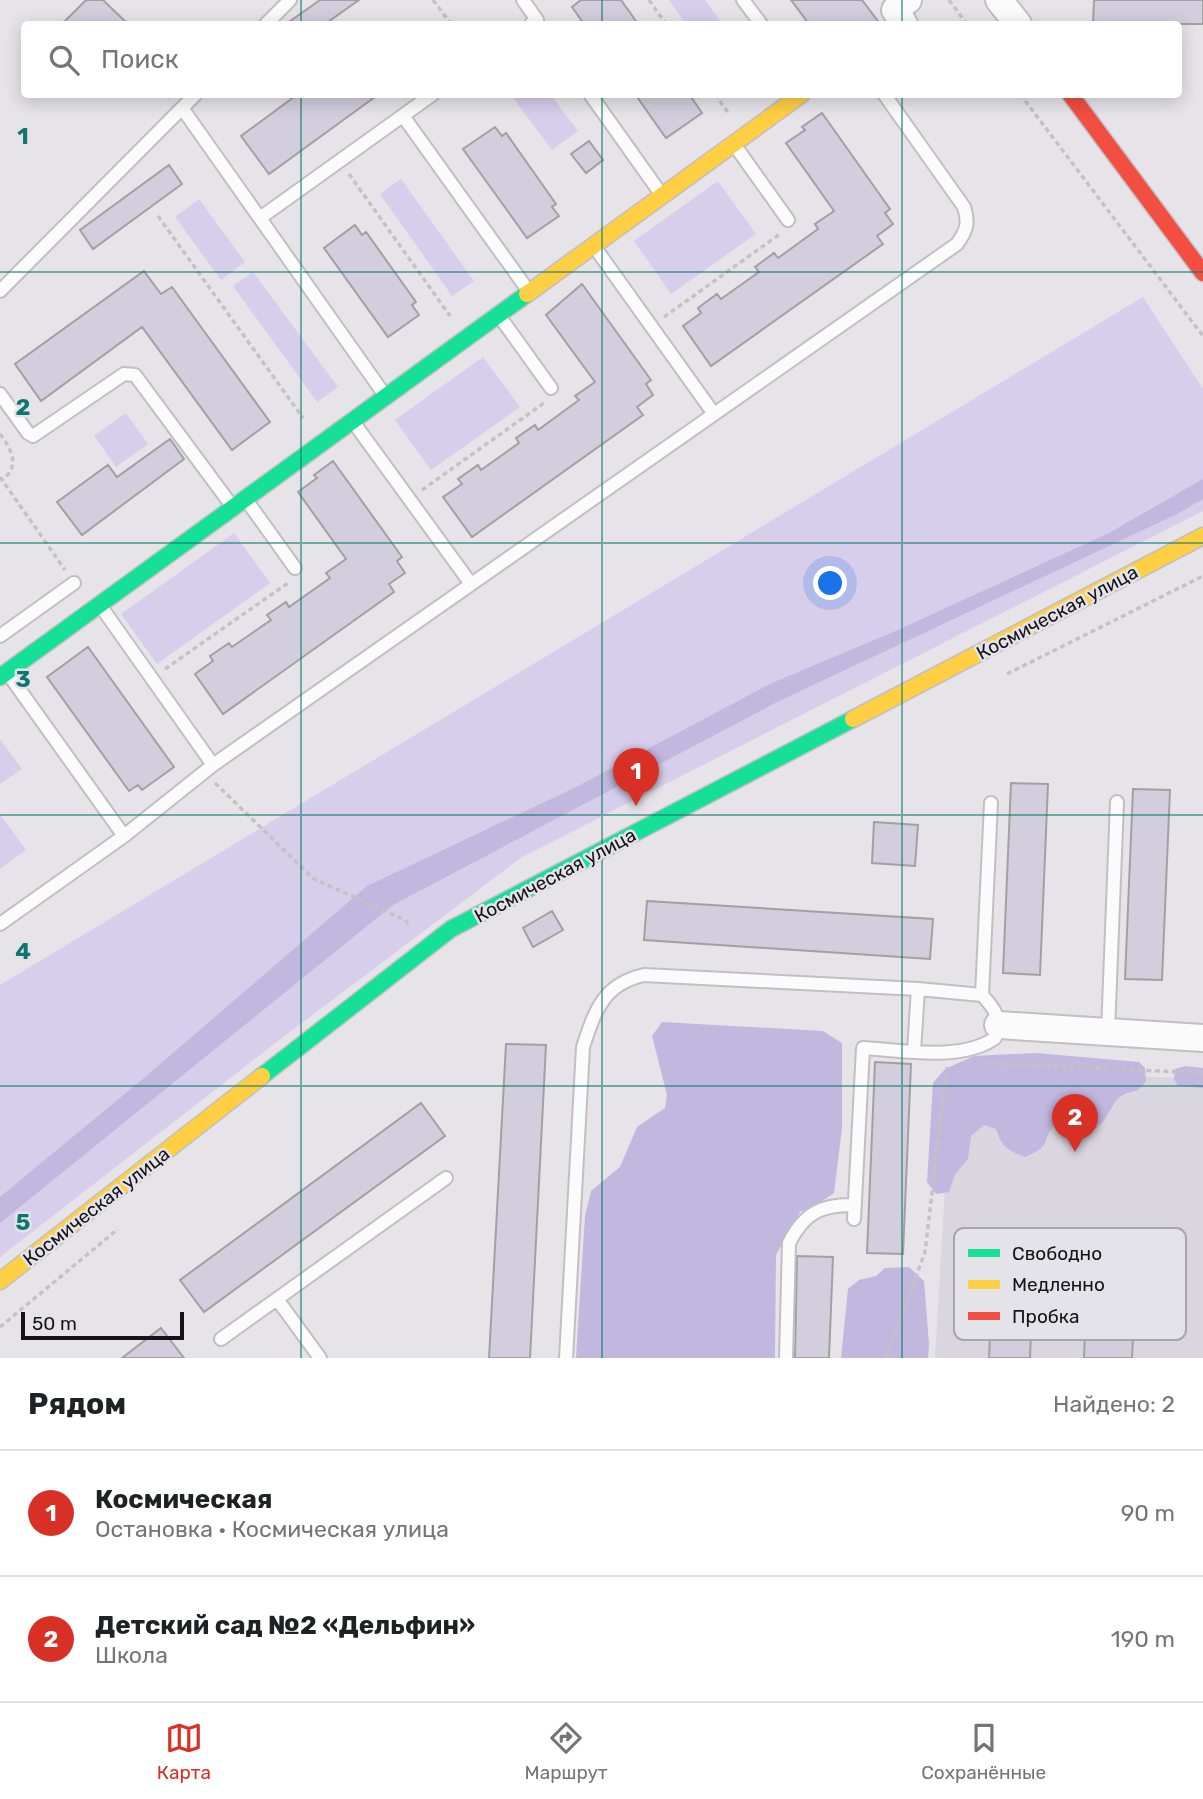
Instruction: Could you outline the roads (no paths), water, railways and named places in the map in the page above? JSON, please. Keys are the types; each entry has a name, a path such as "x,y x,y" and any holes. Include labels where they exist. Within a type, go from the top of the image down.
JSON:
{"street":[{"path":"999,0 1016,21"},
{"path":"4,675 797,98"},
{"path":"1073,98 1203,274"},
{"name":"Космическая улица","path":"0,1281 452,929 1203,536"},
{"path":"998,1025 1203,1038"}],"lane":[{"path":"269,21 290,0"},
{"path":"523,0 535,21"},
{"path":"743,0 759,21"},
{"path":"0,291 192,98"},
{"path":"260,218 428,98"},
{"path":"593,98 662,195"},
{"path":"0,924 124,836 208,769 957,244 966,231 968,220 964,207 887,98"},
{"path":"183,108 386,396"},
{"path":"403,116 529,292"},
{"path":"734,144 788,220"},
{"path":"593,246 714,414"},
{"path":"498,314 551,388"},
{"path":"0,394 33,436 124,374 135,375 295,568"},
{"path":"352,420 471,584"},
{"path":"0,636 74,583"},
{"path":"99,604 152,678 208,769"},
{"path":"4,675 124,836"},
{"path":"1108,1032 1117,802"},
{"path":"982,995 991,803"},
{"path":"566,1358 583,1047 600,1003 615,986 629,978 643,975 918,989 982,995 995,1009 998,1025 995,1038 982,1047 950,1052 863,1048 855,1219"},
{"path":"914,1051 918,989"},
{"path":"221,1339 446,1178"},
{"path":"786,1358 789,1243 795,1231 811,1214 838,1204 855,1205"},
{"path":"276,1299 320,1358"}],"place":[{"name":"Космическая","path":"636,806"},
{"name":"Детский сад №2 «Дельфин»","path":"1075,1152"}]}
